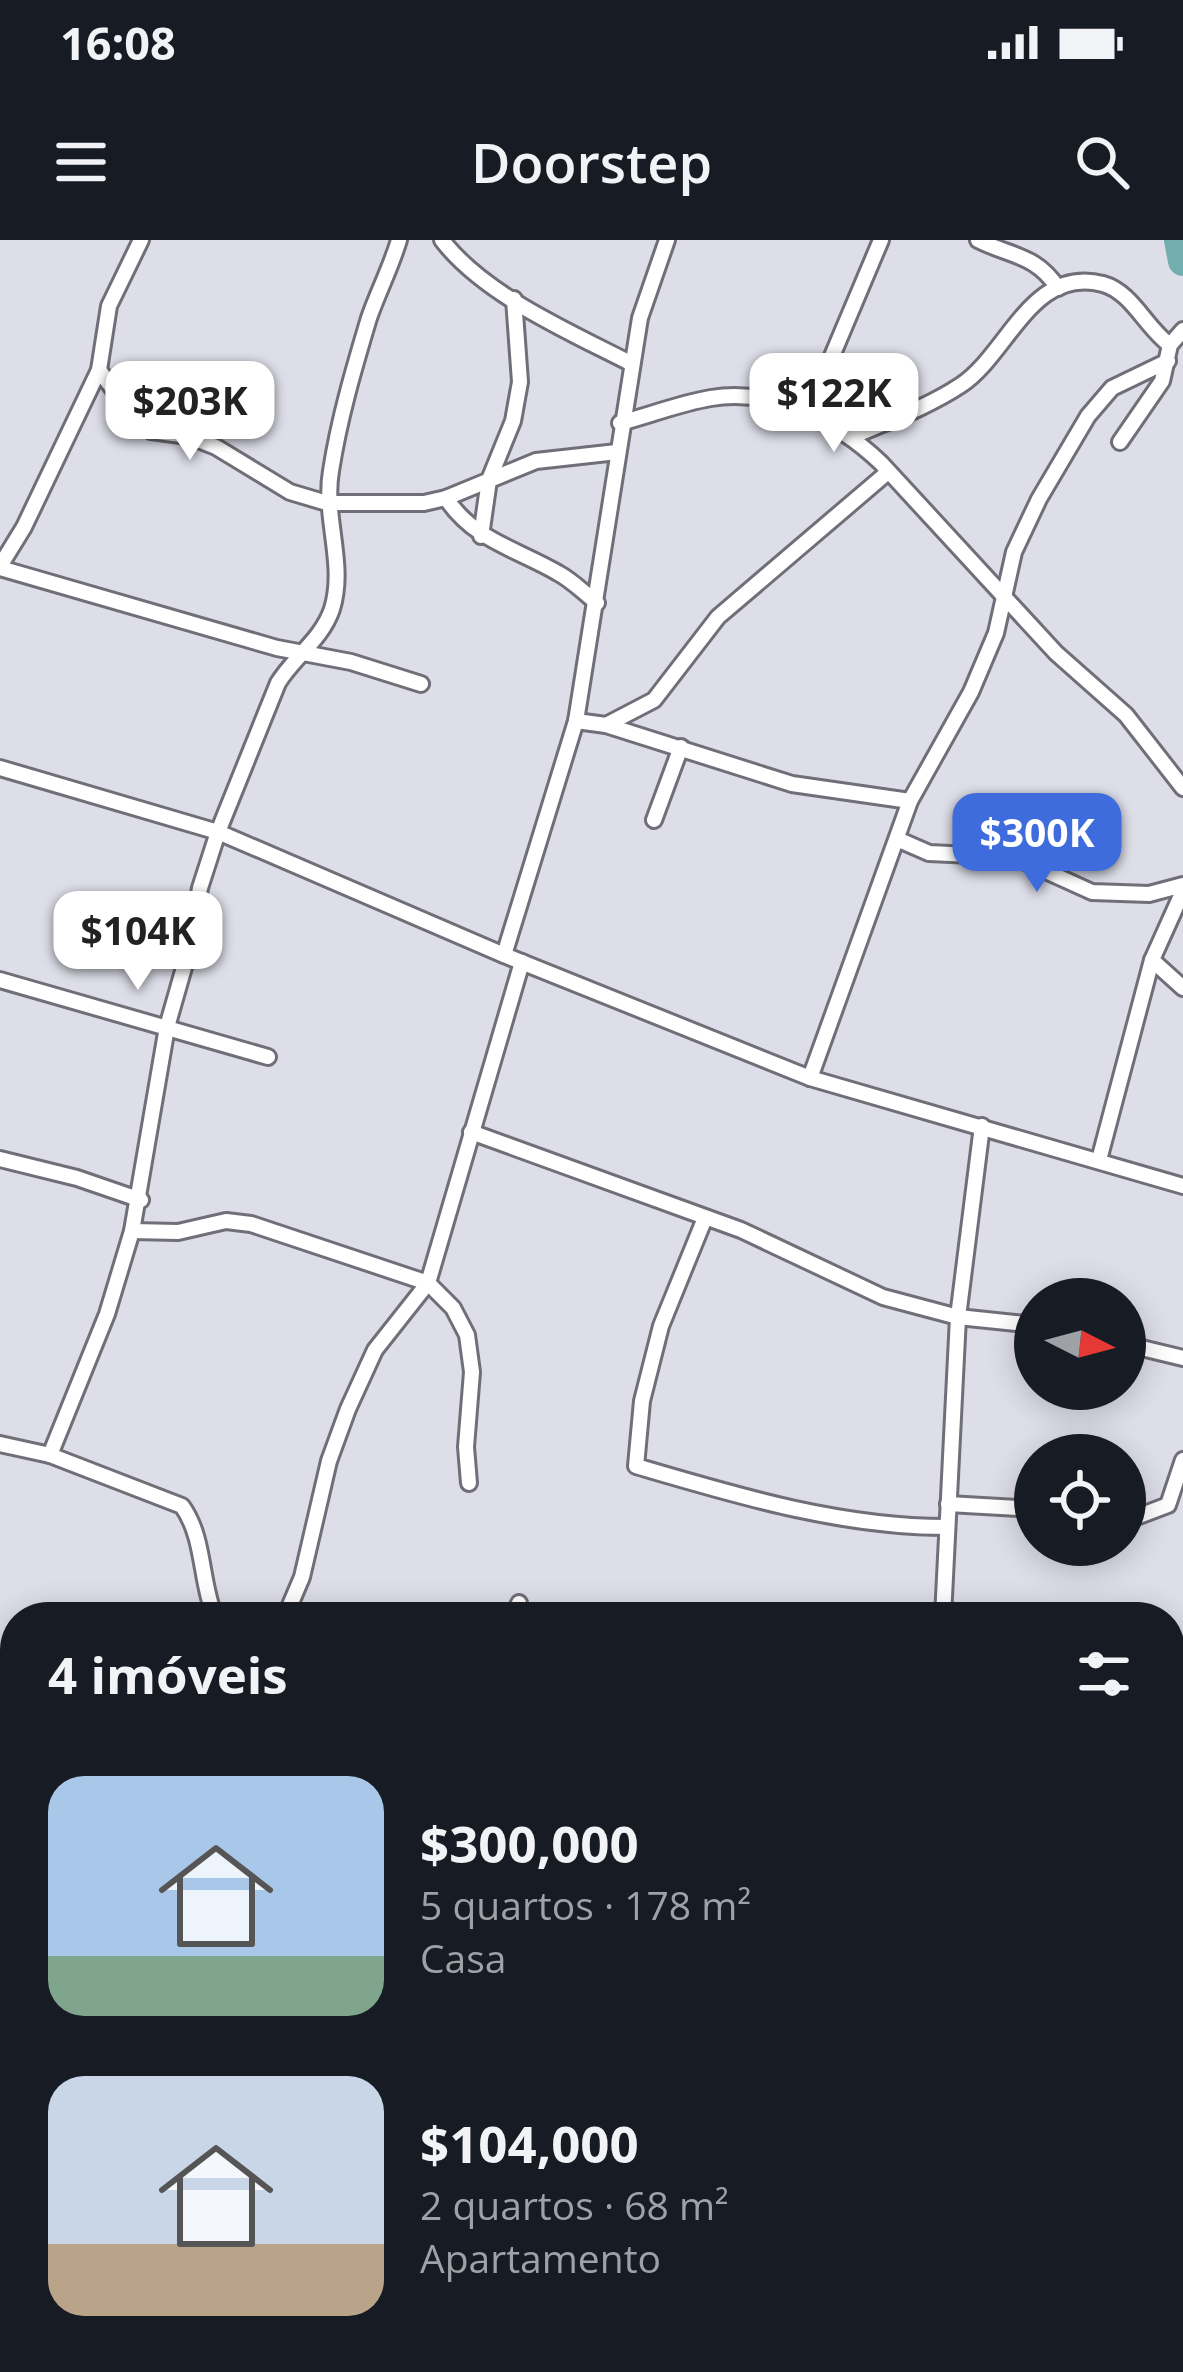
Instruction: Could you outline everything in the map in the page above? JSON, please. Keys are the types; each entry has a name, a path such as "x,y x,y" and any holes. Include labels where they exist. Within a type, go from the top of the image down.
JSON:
{"street":[{"path":"141,240 109,306 100,370 0,567 421,683"},
{"path":"50,1455 107,1314 141,1200 167,1027 218,832 278,683 323,627 336,587 327,503 346,400 370,314 399,240"},
{"path":"442,240 457,259 514,298 632,364"},
{"path":"504,955 576,721 620,423 640,318 666,240"},
{"path":"808,413 881,240"},
{"path":"978,240 1045,268 1058,288"},
{"path":"852,437 966,382 1029,305 1058,288 1084,281 1106,284 1123,294 1169,353"},
{"path":"481,536 489,480 513,422 520,382 514,298"},
{"path":"1120,442 1162,381 1169,353 1183,330"},
{"path":"809,1078 910,801 971,692 995,633 1014,552 1039,499 1088,416 1112,388 1169,353"},
{"path":"100,370 139,424 217,447 290,492 327,503 424,503 536,461 617,452"},
{"path":"620,423 713,397 758,397 808,413 852,437 1067,664 1126,716 1183,788"},
{"path":"606,725 654,700 730,606 888,472"},
{"path":"446,498 465,524 481,536 557,572 597,603"},
{"path":"576,721 606,725 792,784 910,801"},
{"path":"654,820 682,748"},
{"path":"0,768 218,832 504,955 809,1078 1183,1186"},
{"path":"897,839 929,854 1015,857 1092,892 1148,894 1183,888"},
{"path":"1099,1160 1152,960 1183,888"},
{"path":"1152,960 1183,988"},
{"path":"291,1602 348,1409 375,1350 428,1283 522,962"},
{"path":"0,980 268,1057"},
{"path":"944,1602 958,1317 982,1126"},
{"path":"470,1132 741,1230 884,1297 958,1317 1014,1323"},
{"path":"0,1159 141,1200"},
{"path":"705,1218 661,1326 642,1402 636,1466 835,1519 946,1527"},
{"path":"132,1231 178,1232 226,1222 250,1223 428,1283 453,1308 466,1336 472,1372 466,1447 469,1483"},
{"path":"1146,1349 1183,1358"},
{"path":"0,1444 50,1455 182,1506 194,1522 209,1602"},
{"path":"1146,1513 1168,1505 1183,1460"},
{"path":"948,1504 1014,1508"}],"waterway":[{"path":"1179,240 1183,261"}]}
